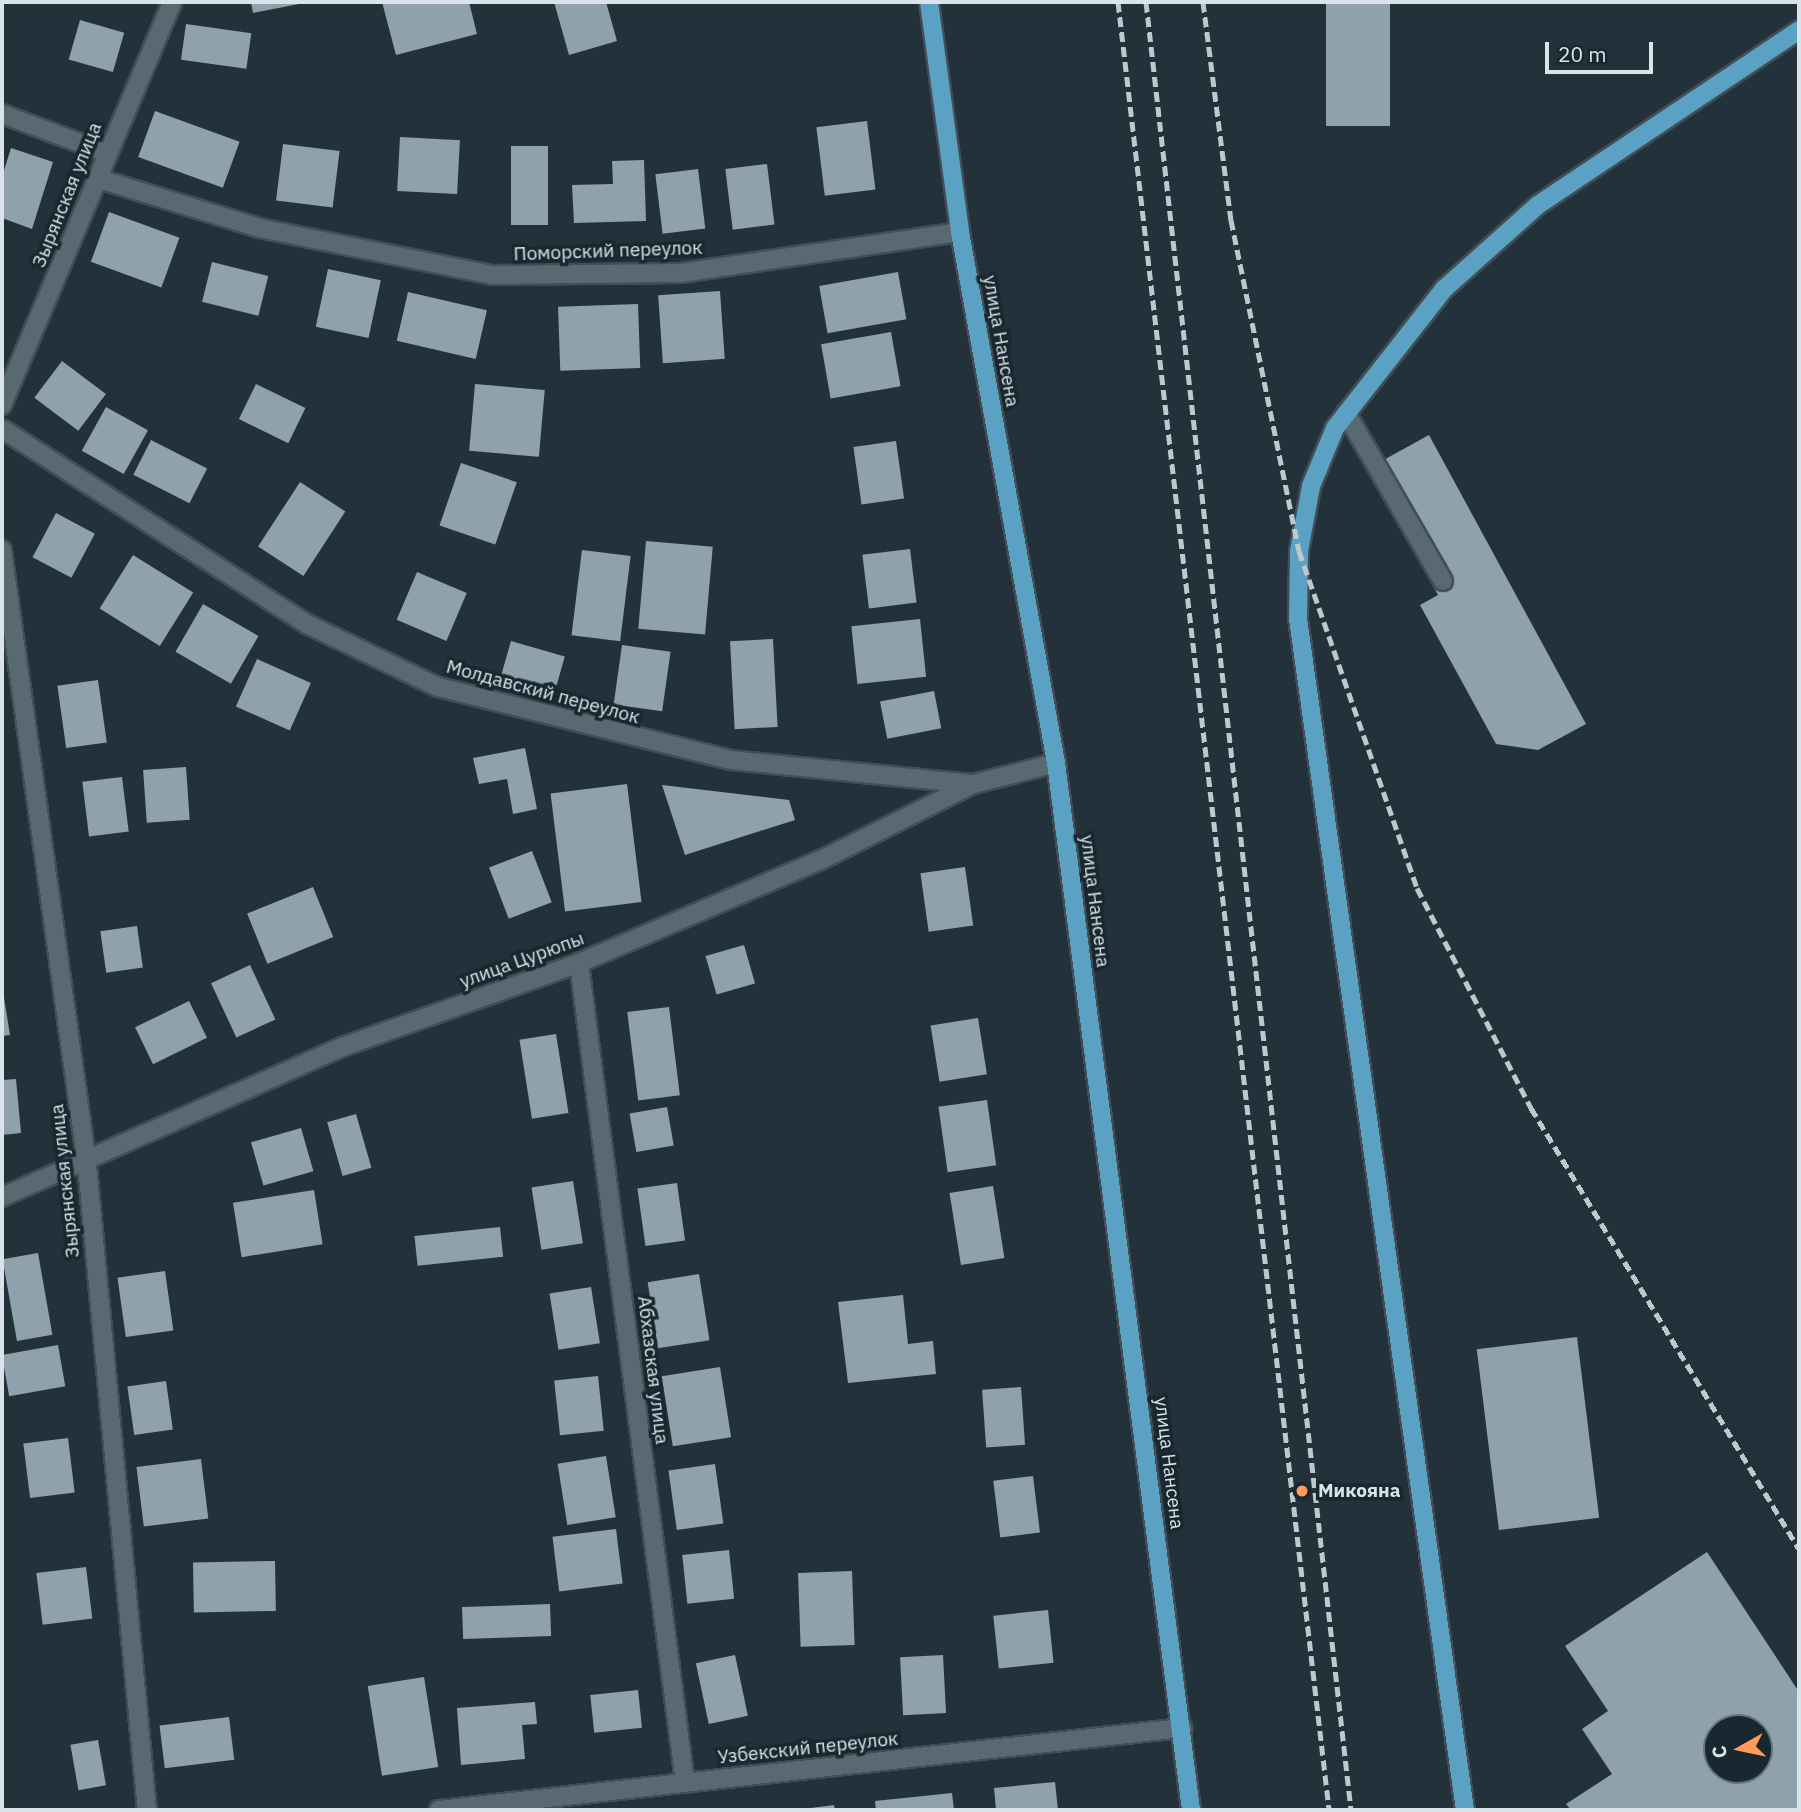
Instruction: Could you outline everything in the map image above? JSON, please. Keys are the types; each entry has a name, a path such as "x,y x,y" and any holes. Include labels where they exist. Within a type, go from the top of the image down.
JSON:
{"main road":[{"name":"улица Нансена","path":"929,2 960,232 1056,763 1191,1810"},
{"path":"1465,1810 1298,618 1298,551 1311,486 1346,413 1444,289 1538,205 1799,30"}],"street":[{"name":"Зырянская улица","path":"2,405 172,2"},
{"path":"2,114 107,153"},
{"name":"Поморский переулок","path":"99,178 259,229 492,275 681,273 960,232"},
{"path":"1346,413 1443,581"},
{"name":"Молдавский переулок","path":"2,429 309,625 438,687 731,760 973,784"},
{"name":"Зырянская улица","path":"2,550 87,1165 146,1810"},
{"name":"улица Цурюпы","path":"2,1197 87,1165 342,1048 579,962 821,860 973,784 1056,763"},
{"name":"Абхазская улица","path":"579,962 685,1783"},
{"name":"Узбекский переулок","path":"439,1810 1182,1728"}],"building":[{"path":"251,2 304,2 304,3 253,13"},
{"path":"382,2 469,2 477,34 396,55"},
{"path":"554,2 606,2 617,41 569,55"},
{"path":"1326,2 1390,2 1390,126 1326,126"},
{"path":"80,20 124,33 113,72 69,59"},
{"path":"186,24 251,33 246,69 181,60"},
{"path":"155,111 240,142 223,188 138,157"},
{"path":"867,121 875,189 825,196 816,127"},
{"path":"400,137 460,140 457,194 397,191"},
{"path":"283,144 340,151 333,208 276,201"},
{"path":"511,146 548,146 548,225 511,225"},
{"path":"11,148 53,162 32,229 2,218 2,177"},
{"path":"644,160 646,221 574,223 572,185 613,184 612,161"},
{"path":"767,164 774,225 733,230 725,169"},
{"path":"698,169 705,229 663,234 655,174"},
{"path":"109,212 179,238 161,287 91,262"},
{"path":"212,262 268,276 258,316 202,302"},
{"path":"328,269 381,280 369,338 316,327"},
{"path":"898,272 906,319 828,333 819,286"},
{"path":"720,291 725,359 663,363 658,295"},
{"path":"408,292 487,310 476,359 397,341"},
{"path":"638,304 640,368 560,371 558,307"},
{"path":"891,332 901,386 831,398 821,344"},
{"path":"62,361 106,394 78,431 34,398"},
{"path":"256,384 305,408 288,443 239,419"},
{"path":"475,384 545,390 539,457 469,451"},
{"path":"106,407 148,430 124,474 82,451"},
{"path":"1429,435 1586,724 1538,750 1496,744 1420,605 1438,595 1369,468"},
{"path":"151,440 207,469 189,503 133,475"},
{"path":"896,441 904,498 861,504 853,447"},
{"path":"461,463 517,482 495,545 440,525"},
{"path":"300,482 345,511 303,576 258,547"},
{"path":"56,513 95,534 71,578 33,557"},
{"path":"646,541 713,547 705,635 638,629"},
{"path":"910,549 917,603 869,608 862,555"},
{"path":"582,550 631,556 620,641 572,635"},
{"path":"133,555 193,593 160,646 100,608"},
{"path":"417,572 467,593 446,641 397,620"},
{"path":"203,604 258,636 231,684 176,652"},
{"path":"920,619 926,677 857,684 851,626"},
{"path":"773,639 778,727 735,729 730,641"},
{"path":"511,641 565,656 553,699 499,683"},
{"path":"622,645 671,652 662,711 614,704"},
{"path":"257,659 311,683 290,731 236,707"},
{"path":"98,680 107,742 66,748 57,686"},
{"path":"934,691 941,728 887,739 880,701"},
{"path":"525,748 537,809 513,814 507,779 479,784 473,758"},
{"path":"186,767 190,820 147,823 143,770"},
{"path":"122,777 129,832 89,836 82,782"},
{"path":"627,784 642,902 565,911 551,793"},
{"path":"662,785 789,800 795,820 685,855"},
{"path":"532,851 552,902 509,919 489,867"},
{"path":"965,867 973,925 929,932 920,873"},
{"path":"313,887 333,937 267,964 247,914"},
{"path":"137,926 143,968 106,973 100,931"},
{"path":"744,945 755,983 717,994 706,956"},
{"path":"250,965 275,1019 236,1038 211,983"},
{"path":"2,985 10,1035 2,1036"},
{"path":"189,1001 207,1038 153,1064 135,1027"},
{"path":"669,1007 680,1095 638,1100 627,1012"},
{"path":"978,1018 987,1074 940,1082 931,1026"},
{"path":"556,1034 569,1113 532,1119 519,1040"},
{"path":"16,1079 21,1133 2,1135 2,1080"},
{"path":"987,1100 996,1165 948,1172 938,1107"},
{"path":"667,1107 674,1145 636,1152 630,1114"},
{"path":"356,1114 371,1168 343,1176 327,1122"},
{"path":"301,1128 313,1171 263,1186 251,1142"},
{"path":"573,1181 583,1243 541,1250 532,1188"},
{"path":"677,1183 685,1240 645,1246 637,1189"},
{"path":"993,1186 1004,1258 961,1265 950,1193"},
{"path":"314,1190 323,1244 242,1257 233,1203"},
{"path":"500,1227 503,1257 418,1266 414,1236"},
{"path":"38,1253 52,1335 17,1341 3,1259"},
{"path":"165,1271 173,1330 126,1337 117,1278"},
{"path":"699,1274 709,1340 658,1348 648,1282"},
{"path":"591,1287 600,1343 558,1350 550,1294"},
{"path":"903,1295 908,1344 933,1341 936,1374 848,1383 838,1302"},
{"path":"1577,1337 1599,1518 1499,1530 1477,1349"},
{"path":"58,1345 65,1386 9,1396 2,1355"},
{"path":"720,1367 731,1437 673,1446 662,1376"},
{"path":"598,1376 604,1431 560,1435 554,1381"},
{"path":"166,1381 173,1430 134,1435 127,1386"},
{"path":"1021,1387 1025,1445 986,1448 982,1390"},
{"path":"68,1438 75,1493 30,1498 23,1443"},
{"path":"606,1456 616,1517 567,1525 558,1464"},
{"path":"201,1459 208,1519 144,1526 136,1467"},
{"path":"715,1464 723,1523 677,1530 668,1471"},
{"path":"1033,1476 1040,1533 1000,1537 993,1481"},
{"path":"616,1529 623,1584 559,1591 552,1537"},
{"path":"729,1550 734,1599 687,1604 682,1555"},
{"path":"1707,1552 1799,1692 1799,1810 1571,1810 1566,1804 1612,1774 1582,1729 1608,1711 1565,1646"},
{"path":"275,1561 276,1611 194,1612 193,1562"},
{"path":"86,1567 92,1619 43,1625 36,1573"},
{"path":"852,1571 855,1645 801,1647 798,1573"},
{"path":"550,1604 551,1636 463,1639 462,1607"},
{"path":"1048,1610 1054,1663 999,1668 993,1616"},
{"path":"735,1655 748,1716 709,1724 696,1663"},
{"path":"943,1655 946,1713 903,1715 900,1657"},
{"path":"424,1677 438,1767 382,1776 368,1686"},
{"path":"638,1690 642,1728 594,1733 590,1695"},
{"path":"535,1702 537,1724 522,1725 525,1759 461,1765 457,1708"},
{"path":"229,1717 234,1760 165,1768 160,1726"},
{"path":"98,1740 106,1785 78,1790 70,1745"},
{"path":"1055,1782 1058,1810 996,1810 994,1788"},
{"path":"952,1793 954,1810 876,1810 875,1801"},
{"path":"834,1805 835,1810 803,1810 803,1809"}],"railway":[{"path":"1118,2 1329,1810"},
{"path":"1146,2 1351,1810"},
{"path":"1203,2 1231,220 1299,551 1417,888 1531,1108 1799,1549"}],"place":[{"name":"Микояна","path":"1302,1491"}]}
